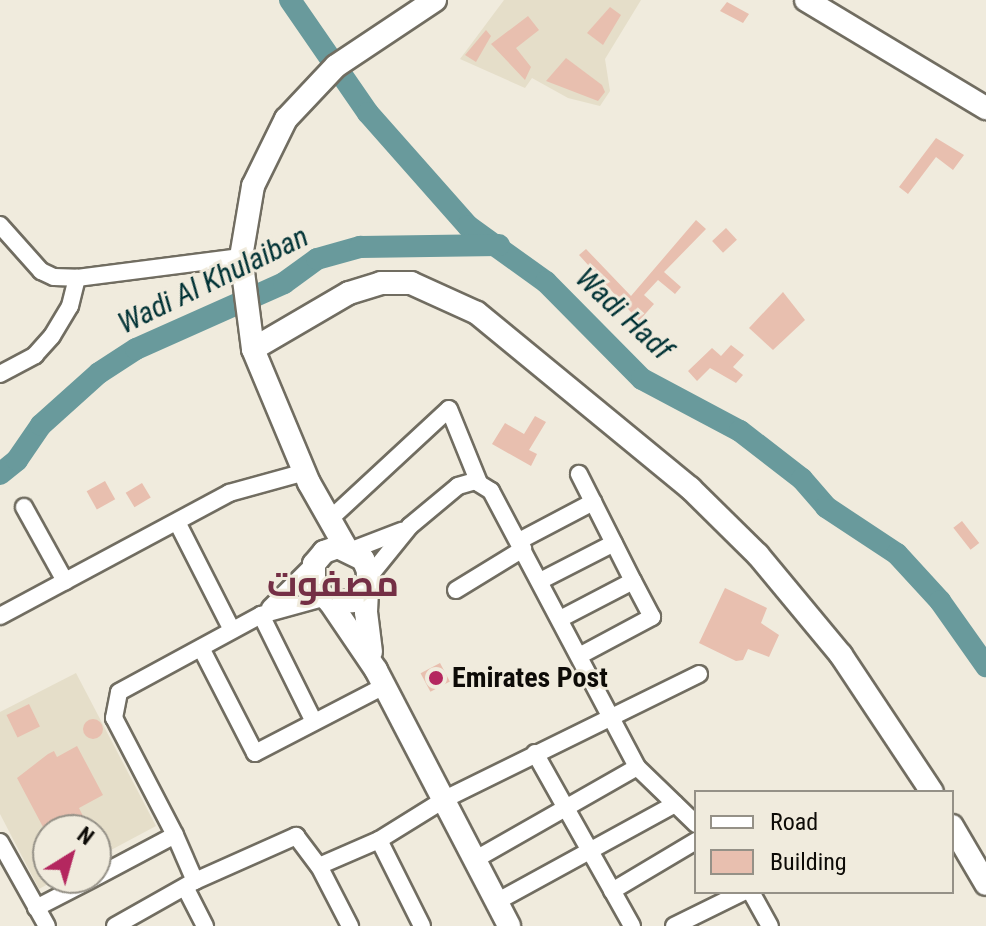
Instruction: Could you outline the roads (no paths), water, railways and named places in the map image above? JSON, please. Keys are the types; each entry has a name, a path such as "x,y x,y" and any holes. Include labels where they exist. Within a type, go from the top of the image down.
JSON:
{"street":[{"path":"380,678 366,627 366,564 349,549 329,520 307,478 253,349 244,303 241,257 253,186 286,119 311,89 362,47 433,0"},
{"path":"806,0 986,108"},
{"path":"0,225 41,271 77,278 241,257"},
{"path":"0,374 35,355 52,336 70,306 77,278"},
{"path":"253,349 349,293 381,283 411,283 477,313 690,488 758,555 841,655 931,790"},
{"path":"329,520 449,409 479,483 491,491 637,767 694,822"},
{"path":"579,474 652,617 579,656"},
{"path":"0,616 229,493 307,478"},
{"path":"307,478 316,561 314,587 380,678 509,926"},
{"path":"205,926 175,835 114,718 114,702 128,685 261,615 326,600 352,601 410,526 458,486 479,483"},
{"path":"456,590 521,545 593,502"},
{"path":"24,507 65,581"},
{"path":"177,522 232,630"},
{"path":"261,615 331,549 349,549 410,526"},
{"path":"540,581 614,543"},
{"path":"560,619 633,581"},
{"path":"261,615 314,722"},
{"path":"201,648 255,753 314,722 380,678"},
{"path":"319,866 379,840 445,799 699,674"},
{"path":"535,753 632,926"},
{"path":"476,859 637,767"},
{"path":"498,901 675,804"},
{"path":"954,829 986,884"},
{"path":"112,869 175,835"},
{"path":"115,926 190,884 296,836 319,866 350,926"},
{"path":"379,840 422,926"},
{"path":"0,842 47,926"},
{"path":"612,891 694,842"},
{"path":"36,908 64,894"},
{"path":"674,926 739,894"},
{"path":"752,894 770,926"}],"waterway":[{"name":"Wadi Hadf","path":"290,0 368,113 468,226 546,282 642,379 740,431 802,479 826,507 897,554 940,601 986,666"},
{"name":"Wadi Al Khulaiban","path":"0,474 17,460 41,425 99,373 136,349 284,283 317,259 360,247 499,245"}],"place":[{"name":"Emirates Post","path":"436,678"}],"district":[{"name":"مصفوت","path":"333,585"}]}
